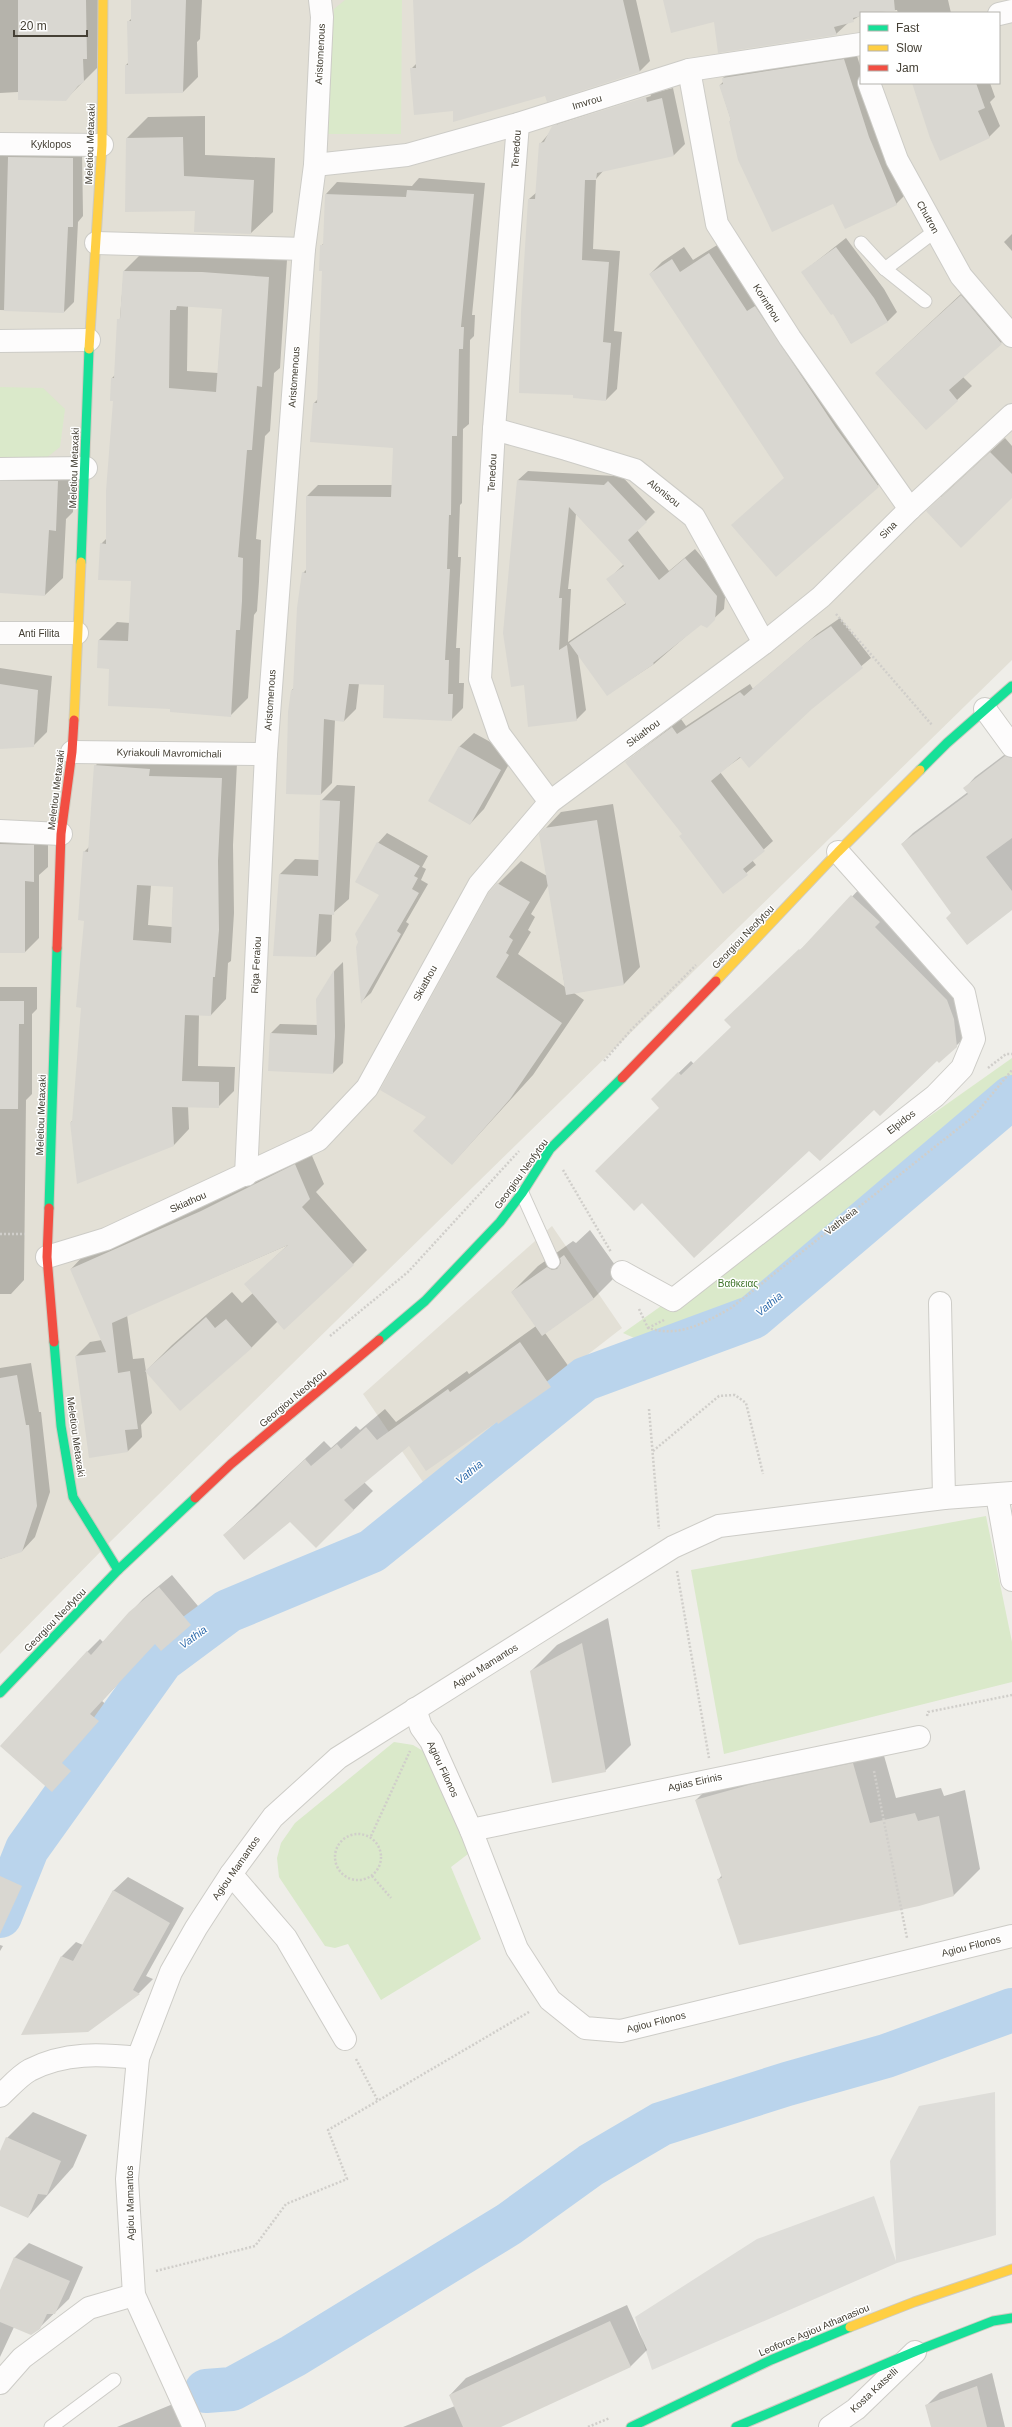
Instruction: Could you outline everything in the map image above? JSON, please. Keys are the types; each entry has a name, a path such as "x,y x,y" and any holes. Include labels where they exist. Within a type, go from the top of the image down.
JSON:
{"street":[{"name":"Meletiou Metaxaki","path":"103,0 102,145 89,340 86,468 72,752 61,834 47,1257 61,1426 73,1497 118,1570"},
{"name":"Aristomenous","path":"266,754 304,249 314,165 322,17 320,0"},
{"path":"1000,14 1012,11"},
{"name":"Imvrou","path":"314,165 407,155 518,124 689,70 859,50"},
{"name":"Korinthou","path":"689,70 718,224 790,338 910,508"},
{"name":"Chutron","path":"869,84 897,160 961,276 1012,336"},
{"name":"Tenedou","path":"518,124 494,430 480,679 499,734 550,802"},
{"name":"Kyklopos","path":"0,144 102,145"},
{"path":"96,243 304,249"},
{"path":"0,341 89,340"},
{"name":"Sina","path":"764,643 821,597 910,508 1012,415"},
{"name":"Alonisou","path":"494,430 566,449 635,470 694,517 764,643"},
{"path":"0,469 86,468"},
{"name":"Anti Filita","path":"0,633 77,633"},
{"name":"Skiathou","path":"47,1257 106,1239 246,1175 318,1140 367,1088 480,885 550,802 764,643"},
{"name":"Georgiou Neofytou","path":"0,1693 118,1570 231,1464 426,1301 500,1222 522,1193 550,1149 633,1068 838,852 947,743 1012,686"},
{"path":"985,709 1012,746"},
{"name":"Kyriakouli Mavromichali","path":"72,752 266,754"},
{"name":"Riga Feraiou","path":"246,1175 266,754"},
{"path":"0,831 61,834"},
{"name":"Elpidos","path":"622,1272 673,1300 935,1096 962,1068 974,1039 964,993 838,852"},
{"path":"940,1303 944,1498"},
{"path":"1005,1494 1012,1580"},
{"name":"Agiou Mamantos","path":"194,2427 134,2286 127,2179 138,2058 170,1972 231,1874 273,1817 338,1758 418,1718 667,1551 720,1526 944,1498 1005,1494"},
{"name":"Agiou Filonos","path":"418,1718 471,1830 517,1949 550,2000 586,2028 621,2031 1012,1936"},
{"name":"Agias Eirinis","path":"471,1830 712,1778 919,1737"},
{"path":"231,1874 286,1938 345,2039"},
{"path":"0,2096 29,2070 61,2058 101,2054 138,2058"},
{"name":"Leoforos Agiou Athanasiou","path":"631,2427 720,2383 858,2321 1012,2269"},
{"path":"0,2383 22,2358 89,2308 134,2286"},
{"path":"736,2427 916,2351 993,2321 1012,2318"},
{"name":"Kosta Katselli","path":"830,2427 856,2409 916,2351"}],"lane":[{"path":"885,269 936,231"},
{"path":"861,243 885,269 925,301"},
{"path":"522,1193 553,1262"},
{"path":"51,2427 114,2380"}],"path":[{"path":"821,597 947,743"},
{"path":"1006,1054 1012,1054"},
{"name":"Vathkeia","path":"648,1328 658,1331 693,1328 731,1308 974,1116 1012,1070"},
{"path":"550,1149 622,1272"},
{"path":"653,1451 719,1396 735,1395 746,1403 763,1474"},
{"path":"649,1410 653,1451 667,1551 712,1778"},
{"path":"919,1737 928,1712 1012,1695"},
{"path":"371,1836 418,1718"},
{"path":"870,1746 911,1960"},
{"path":"362,1833 371,1836 378,1843 382,1856 379,1869 372,1876 366,1879 350,1879 337,1868 335,1858 336,1848 342,1839 351,1834 362,1833"},
{"path":"372,1876 391,1898"},
{"path":"134,2286 255,2246 286,2204 347,2179 328,2130 550,2000"},
{"path":"345,2039 378,2100"}],"shaded area":[{"path":"0,0 1012,0 1012,660 111,1541 0,1654"},
{"path":"552,1226 622,1328 423,1482 363,1394"},
{"path":"995,2092 996,2235 897,2263 652,2370 635,2317 757,2239 874,2196 896,2261 890,2161 919,2106"}],"green space":[{"path":"345,0 402,0 401,134 324,134 334,9"},
{"path":"0,387 43,388 65,409 60,447 40,463 0,463"},
{"name":"Βαθκειας","path":"1012,1058 1012,1099 750,1306 650,1345 623,1333"},
{"path":"986,1516 1012,1642 1012,1682 724,1754 691,1570"},
{"path":"394,1742 413,1745 433,1757 468,1854 451,1867 481,1939 381,2000 348,1944 335,1948 325,1946 279,1877 277,1858 281,1843 295,1823"}],"building":[{"path":"18,0 86,0 87,59 83,59 84,82 78,86 66,101 18,100"},
{"path":"131,0 186,0 183,93 125,94 125,65 128,65 127,21 131,21"},
{"path":"413,0 623,0 640,72 547,102 545,96 453,122 453,111 414,115 410,68 416,68"},
{"path":"663,0 894,0 895,11 860,12 860,16 853,18 854,22 834,27 837,35 718,53 714,22 671,33"},
{"path":"844,59 869,137 897,205 845,229 833,204 772,232 738,160 729,121 731,121 719,85 723,84 722,78"},
{"path":"912,84 976,84 985,108 978,111 990,138 940,161 930,138"},
{"path":"646,97 647,102 662,98 674,156 597,173 596,180 585,180 582,260 609,262 603,342 611,343 606,401 573,398 573,395 519,393 521,311 528,199 535,199 539,143 544,142 552,126"},
{"path":"183,137 184,176 254,180 251,234 194,232 195,211 125,212 126,138"},
{"path":"8,157 73,158 73,227 68,227 64,313 4,311"},
{"path":"407,190 474,194 461,327 464,327 463,349 459,349 457,436 452,436 451,515 449,515 447,569 450,569 445,660 449,660 448,694 453,694 452,721 383,718 384,685 349,684 344,722 324,719 321,795 286,794 288,712 291,690 293,690 297,608 302,572 306,573 306,496 391,497 393,448 310,442 313,403 317,403 322,271 319,271 320,245 323,245 325,194 406,197"},
{"path":"836,247 874,298 888,322 851,344 833,314 831,315 801,272"},
{"path":"709,253 747,311 755,306 836,428 879,487 776,577 731,525 784,478 649,274 672,259 680,272"},
{"path":"123,271 202,272 269,277 262,387 257,386 252,450 247,450 238,557 243,558 242,601 240,630 236,630 231,717 170,712 170,709 108,706 109,669 97,668 98,640 128,641 131,581 98,580 100,543 106,544 106,491 113,401 110,401 111,378 114,378 117,319 120,319","holes":["177,306 222,309 216,392 169,388 170,310 176,310"]},
{"path":"961,295 1002,344 949,390 958,401 926,430 875,373"},
{"path":"990,452 1012,474 1012,498 961,548 926,511"},
{"path":"517,480 604,485 608,481 647,522 628,540 659,580 685,558 717,596 715,620 707,628 701,625 653,663 654,664 607,696 569,643 626,604 606,579 624,566 569,507 559,598 562,598 559,650 567,645 577,721 528,727 524,685 511,687 503,633"},
{"path":"0,481 58,481 56,531 49,530 45,596 0,593"},
{"path":"831,626 863,668 812,709 749,768 740,757 711,781 765,851 743,869 748,875 723,894 679,836 682,834 625,762 672,727 677,734 740,692 744,696 807,642"},
{"path":"0,684 38,690 34,747 0,749"},
{"path":"459,746 501,770 470,825 428,801"},
{"path":"1005,756 1012,758 1012,838 986,857 1012,891 1012,910 967,945 946,918 951,913 901,844 968,794 963,788"},
{"path":"94,765 150,769 149,776 222,778 218,861 219,930 215,977 213,977 211,1016 185,1015 182,1081 219,1082 219,1108 172,1107 174,1146 77,1184 70,1122 72,1122 81,1008 76,1007 84,921 78,920 83,851 88,852","holes":["137,885 173,887 171,943 133,940"]},
{"path":"320,800 340,801 334,915 319,914 316,957 273,956 279,874 318,876"},
{"path":"597,820 624,985 566,995 539,834 544,828"},
{"path":"377,842 420,866 414,876 418,878 412,889 419,893 397,931 401,934 361,1004 356,947 358,942 355,934 379,895 355,882"},
{"path":"0,844 34,845 34,882 25,881 25,953 0,953"},
{"path":"497,883 530,902 509,937 513,940 506,953 509,955 496,977 562,1023 510,1099 452,1165 413,1131 426,1117 380,1090 489,892"},
{"path":"851,895 880,922 875,927 947,1000 954,1019 957,1047 939,1063 937,1061 880,1116 874,1110 820,1161 809,1151 694,1258 642,1203 634,1211 595,1171 659,1108 651,1099 678,1072 681,1075 731,1027 724,1020 799,949 800,950"},
{"path":"334,970 335,1036 333,1074 268,1071 270,1033 317,1035 316,999"},
{"path":"0,1001 24,1001 24,1024 19,1024 18,1109 0,1109"},
{"path":"295,1164 310,1199 302,1207 354,1265 284,1330 244,1284 288,1245 112,1323 118,1373 130,1371 138,1429 125,1430 128,1452 89,1458 75,1356 106,1352 70,1269 201,1211"},
{"path":"564,1255 594,1299 542,1336 511,1292 547,1267 552,1270 557,1269 561,1263 560,1258"},
{"path":"206,1317 215,1328 226,1319 252,1348 180,1411 145,1371"},
{"path":"520,1342 551,1387 426,1471 409,1446 344,1500 354,1510 316,1548 290,1522 244,1560 223,1535 256,1507 305,1459 311,1466 337,1444 341,1449 366,1427 377,1440 448,1389 450,1392"},
{"path":"17,1375 26,1425 29,1425 37,1506 22,1552 0,1559 0,1378"},
{"path":"159,1587 191,1625 161,1651 155,1644 90,1714 99,1721 62,1763 71,1771 52,1792 0,1746 87,1651 91,1655 129,1612"},
{"path":"582,1643 606,1772 552,1783 530,1671"},
{"path":"853,1763 870,1823 915,1813 918,1821 939,1816 954,1896 919,1906 739,1945 717,1879 722,1878 695,1800 752,1784"},
{"path":"0,1876 22,1886 0,1934"},
{"path":"113,1890 170,1923 133,1990 140,1994 88,2032 21,2035 61,1956 73,1961"},
{"path":"6,2137 61,2161 47,2195 38,2194 28,2218 0,2206 0,2151"},
{"path":"14,2257 70,2281 55,2314 47,2314 40,2329 31,2335 0,2322 0,2290"},
{"path":"610,2321 631,2367 501,2427 463,2427 449,2395"},
{"path":"977,2386 987,2427 931,2427 925,2405"}],"waterway":[{"name":"Vathia","path":"0,1916 27,1849 162,1660 228,1611 372,1551 585,1379 753,1317 1012,1097"},
{"path":"206,2391 232,2389 293,2356 509,2224 591,2165 661,2124 787,2084 886,2056 1012,2010"}],"traffic: fast":[{"path":"81,562 89,349"},
{"path":"920,770 947,743 1012,686"},
{"path":"49,1208 57,948"},
{"path":"379,1340 425,1301 500,1222 522,1193 550,1149 622,1078"},
{"path":"54,1342 61,1426 73,1497 118,1570"},
{"path":"0,1693 118,1570 195,1498"},
{"path":"736,2427 916,2351 993,2321 1012,2318"},
{"path":"631,2427 771,2360 850,2327"}],"traffic: slow":[{"path":"89,349 102,145 103,0"},
{"path":"74,720 81,562"},
{"path":"716,981 838,852 920,770"},
{"path":"850,2327 914,2302 1012,2269"}],"traffic: jam":[{"path":"57,948 61,834 72,752 74,720"},
{"path":"622,1078 716,981"},
{"path":"49,1208 47,1257 54,1342"},
{"path":"195,1498 231,1464 379,1340"}]}
